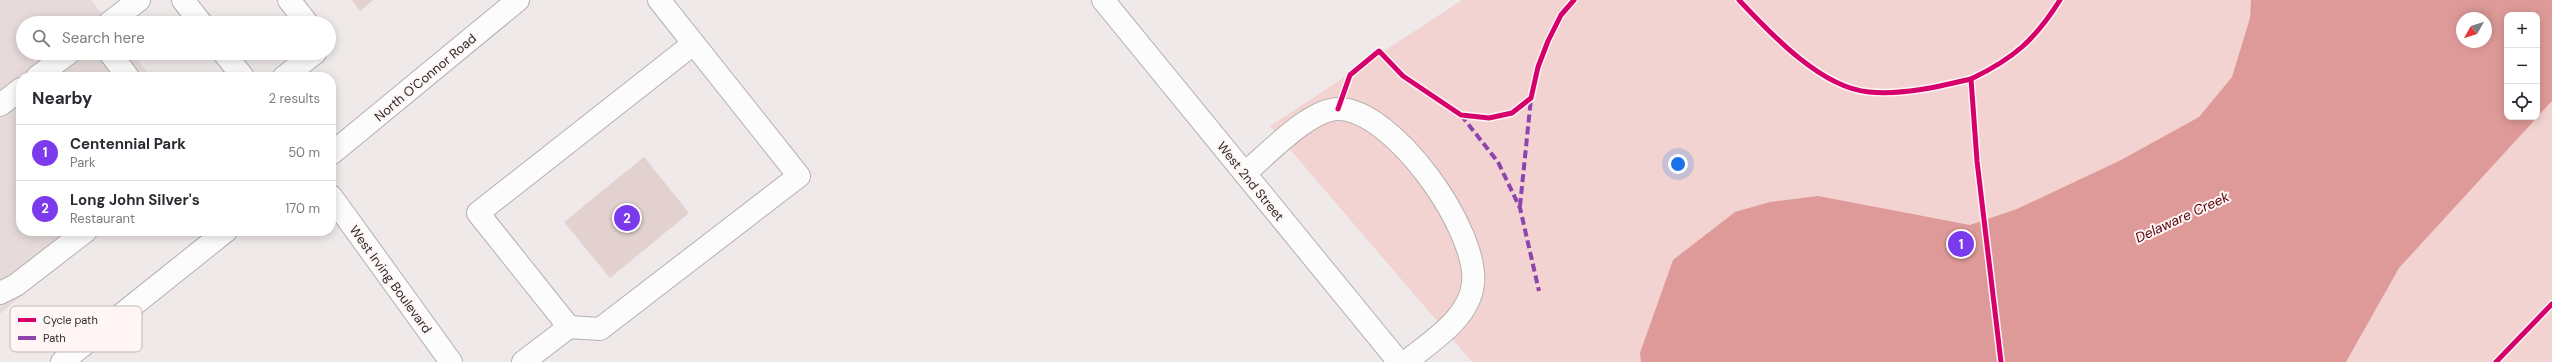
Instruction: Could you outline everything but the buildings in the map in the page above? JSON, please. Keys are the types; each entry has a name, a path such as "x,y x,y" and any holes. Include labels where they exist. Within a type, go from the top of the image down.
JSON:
{"main road":[{"path":"118,16 139,0"},
{"path":"183,0 196,16"},
{"path":"289,0 302,16"},
{"name":"North O'Connor Road","path":"336,150 518,0"},
{"path":"523,362 569,327 600,329 799,176 659,0"},
{"name":"West 2nd Street","path":"1103,0 1399,362"},
{"path":"569,327 478,213 693,44"},
{"path":"44,72 60,60"},
{"path":"115,60 124,72"},
{"path":"230,60 239,72"},
{"path":"291,72 307,60"},
{"path":"0,105 16,93"},
{"path":"1245,173 1298,128 1318,115 1338,109 1358,114 1388,134 1423,166 1450,207 1469,253 1473,283 1467,302 1457,319 1406,362"},
{"name":"West Irving Boulevard","path":"336,203 451,362"},
{"path":"0,293 16,285 80,236"},
{"path":"132,306 220,236"},
{"path":"62,362 75,352"}],"shaded area":[{"path":"0,0 91,0 104,16 16,16 16,60 138,60 147,72 16,72 16,236 93,236 0,314"},
{"path":"1462,0 2552,0 2552,362 1472,362 1270,126"}],"water":[{"name":"Delaware Creek","path":"2251,0 2552,0 2552,101 2540,114 2540,12 2504,12 2504,120 2535,120 2399,268 2346,362 1641,362 1640,353 1673,260 1735,212 1770,202 1818,196 1970,225 2017,209 2121,160 2199,117 2232,77 2250,18"}],"marked path":[{"path":"1520,206 1531,98"},
{"path":"1461,115 1498,162 1520,208 1539,291"}],"cycle path":[{"path":"1338,109 1350,75 1379,51 1403,76 1461,115 1489,118 1512,113 1531,98 1538,67 1548,41 1561,15 1574,0"},
{"path":"1739,0 1781,43 1798,57 1833,81 1851,88 1882,93 1908,91 1971,79"},
{"path":"2001,362 1977,161 1971,79 1999,64 2022,47 2051,14 2060,0"},
{"path":"2496,362 2552,304"}],"place":[{"name":"Long John Silver's","path":"627,218"},
{"name":"Centennial Park","path":"1961,244"}]}
